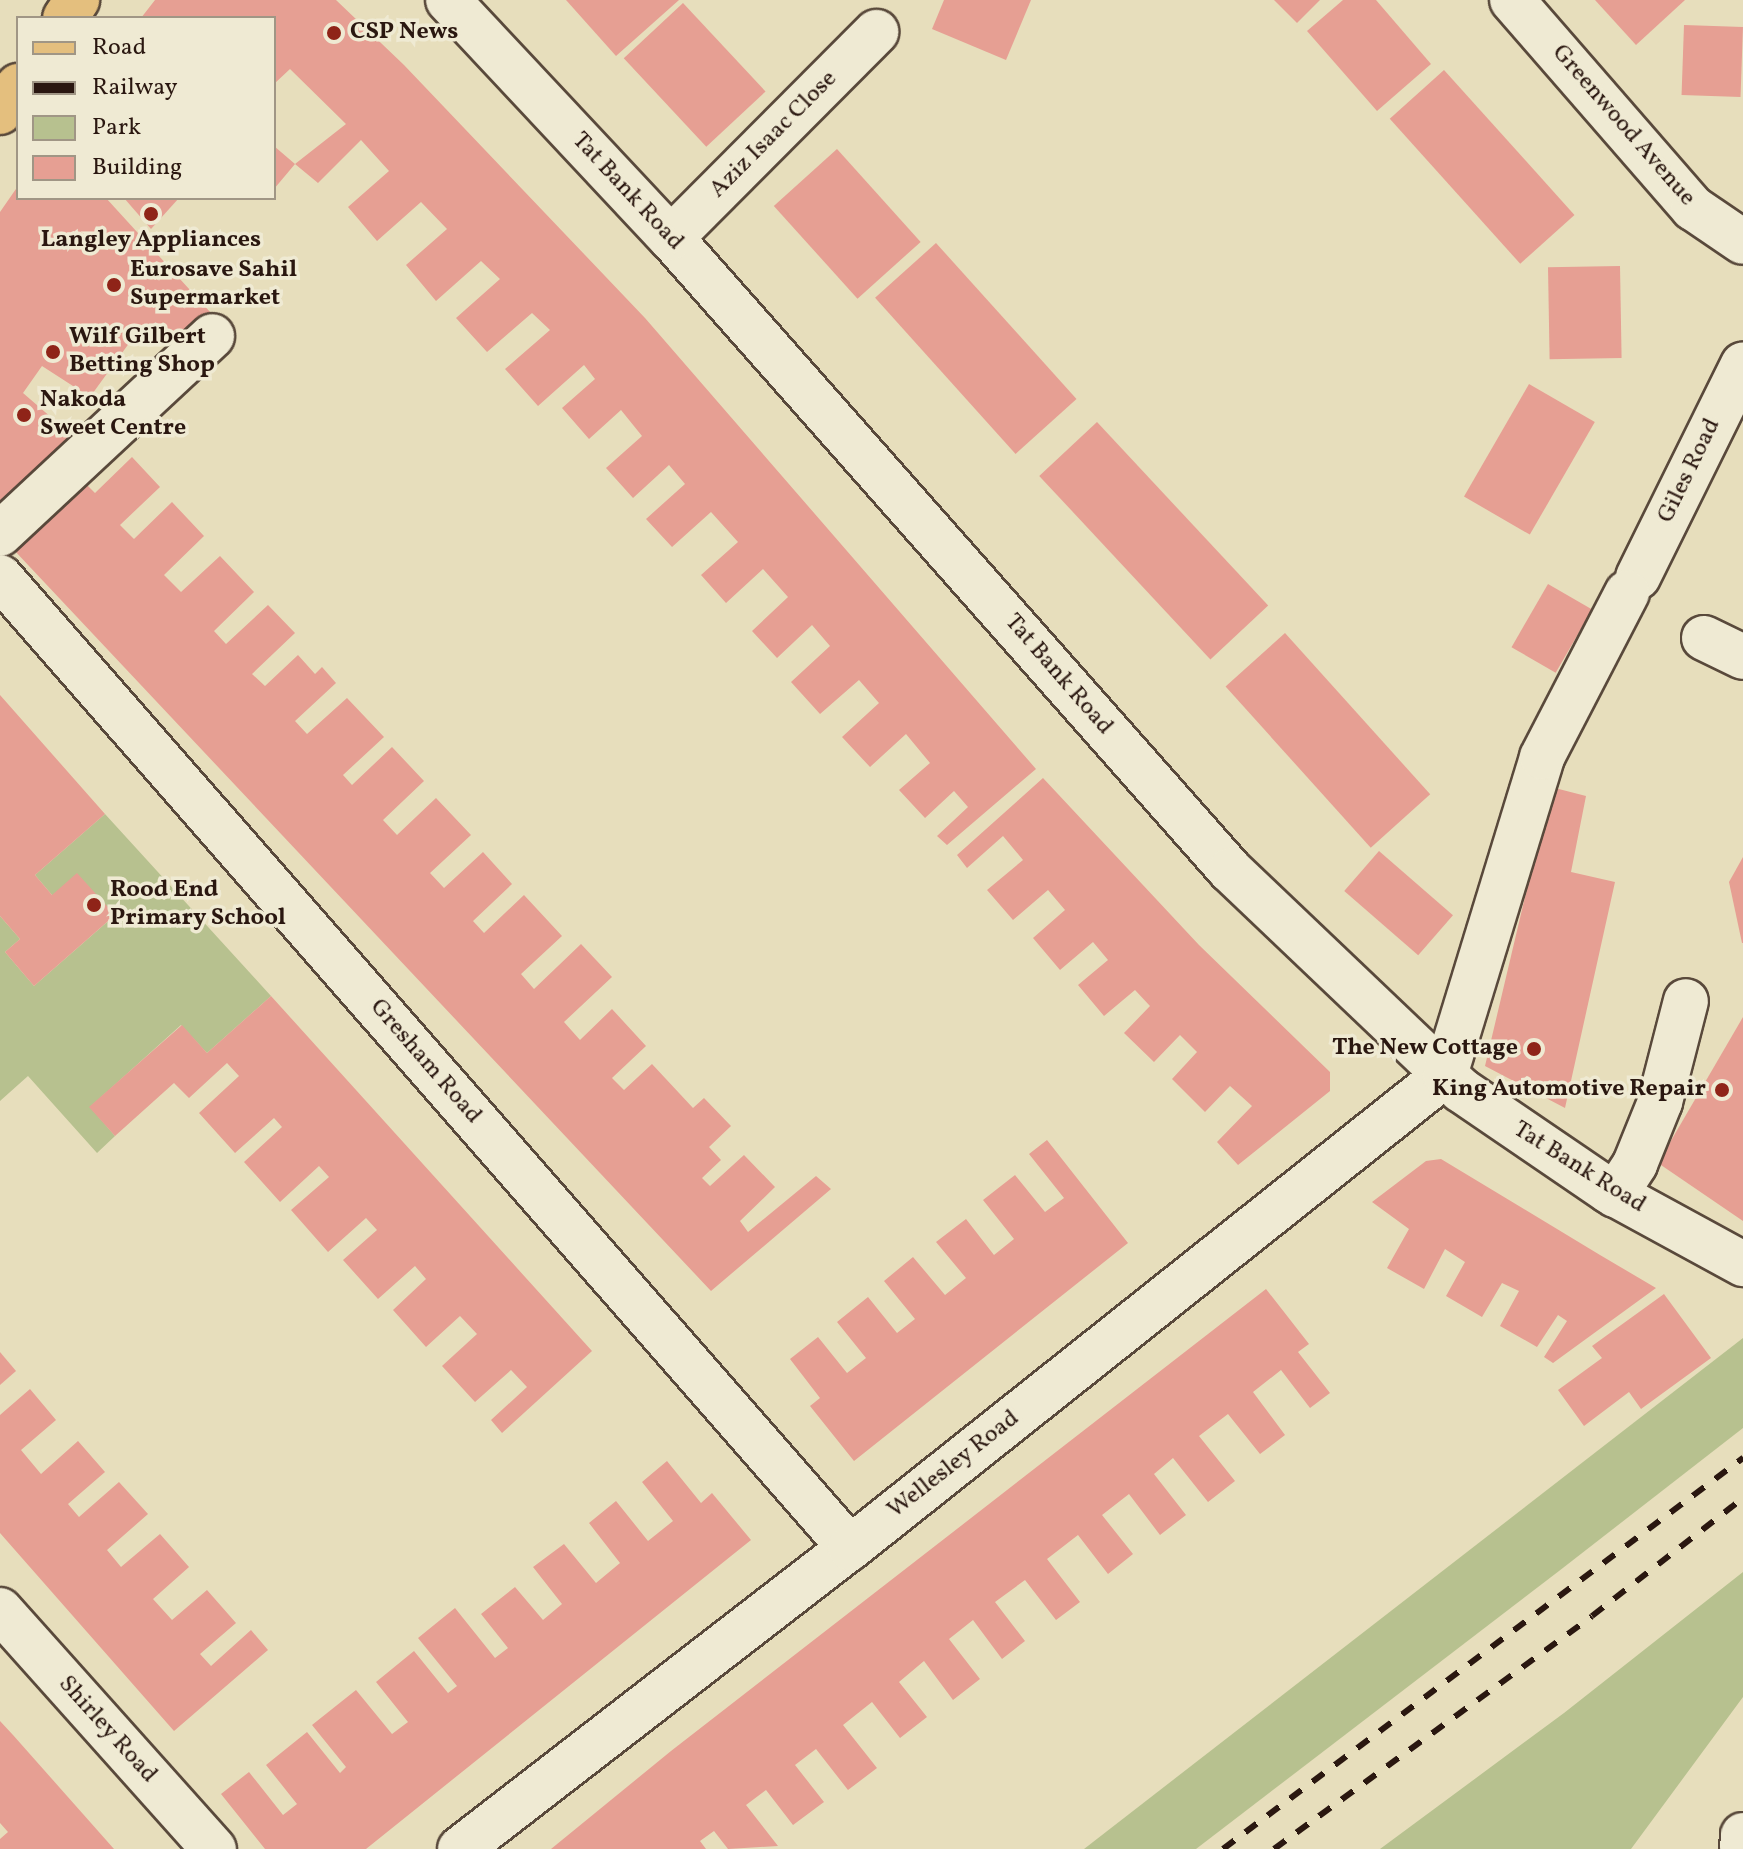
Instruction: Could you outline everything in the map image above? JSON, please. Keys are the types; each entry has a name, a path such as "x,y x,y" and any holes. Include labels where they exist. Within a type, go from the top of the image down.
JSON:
{"main road":[{"path":"0,112 16,89"}],"street":[{"name":"Tat Bank Road","path":"448,0 671,238 1230,870 1445,1075 1504,1121 1615,1195 1743,1264"},
{"name":"Greenwood Avenue","path":"1512,0 1693,208 1743,242"},
{"name":"Aziz Isaac Close","path":"671,238 876,32"},
{"path":"0,534 212,336"},
{"name":"Giles Road","path":"1445,1075 1542,757 1743,365"},
{"name":"Gresham Road","path":"0,577 850,1548"},
{"path":"1704,638 1743,657"},
{"path":"1615,1195 1635,1164 1660,1102 1686,1001"},
{"name":"Wellesley Road","path":"460,1849 850,1548 1445,1075"},
{"name":"Shirley Road","path":"0,1610 214,1849"},
{"path":"1742,1849 1743,1835"}],"green space":[{"path":"105,814 271,996 207,1053 181,1025 90,1107 115,1136 97,1153 28,1076 0,1101 0,916 20,939 5,952 34,986 114,916 52,895 35,875"},
{"path":"1743,1338 1743,1428 1559,1571 1196,1849 1084,1849"},
{"path":"1743,1572 1743,1697 1631,1849 1380,1849 1564,1713"}],"building":[{"path":"155,0 336,0 404,65 645,318 1036,769 947,845 937,836 968,807 954,791 925,818 899,790 930,763 906,734 870,767 842,737 879,703 859,680 820,714 791,682 830,646 812,625 777,658 752,631 788,597 763,569 726,603 701,575 738,542 711,512 672,547 646,519 685,484 669,465 633,498 606,468 642,436 621,410 589,439 562,408 595,379 584,365 538,406 505,369 550,330 532,313 487,352 456,318 500,279 481,261 436,301 406,265 447,229 421,202 377,241 348,207 389,171 361,140 318,183 295,164 346,124 290,69 276,82 276,16 143,16"},
{"path":"566,0 679,0 616,56"},
{"path":"944,0 1031,0 1006,60 932,29"},
{"path":"1274,0 1320,0 1297,23"},
{"path":"1343,0 1376,0 1431,64 1377,111 1307,31"},
{"path":"1595,0 1685,0 1636,45"},
{"path":"683,3 766,91 706,147 624,58"},
{"path":"1684,25 1743,27 1741,97 1682,95"},
{"path":"1444,70 1574,215 1520,264 1390,119"},
{"path":"276,148 295,164 276,187"},
{"path":"837,149 921,242 857,299 774,206"},
{"path":"16,189 16,200 108,200 211,313 170,351 143,324 90,397 42,366 23,393 82,444 0,513 0,212"},
{"name":"Langley Appliances","path":"126,200 177,200 151,229"},
{"path":"936,243 1077,399 1016,454 875,298"},
{"path":"1620,266 1622,358 1550,359 1548,267"},
{"path":"1529,384 1595,422 1530,535 1464,497"},
{"path":"1097,422 1268,606 1210,659 1039,476"},
{"path":"132,457 160,487 120,525 134,539 172,502 204,536 164,575 181,592 220,556 254,592 214,631 226,644 268,605 295,633 252,674 265,686 298,655 315,674 322,667 336,683 295,721 307,734 347,698 384,737 343,775 352,785 392,747 424,781 383,820 397,835 436,798 471,835 430,873 444,888 483,852 512,884 473,921 484,933 524,895 562,936 521,974 534,989 581,944 612,977 564,1022 580,1040 612,1009 646,1046 612,1078 624,1090 652,1064 693,1108 704,1098 731,1126 709,1147 721,1160 702,1178 710,1186 744,1155 775,1187 740,1221 748,1232 816,1176 831,1189 711,1291 13,549 84,482 95,493"},
{"path":"1548,584 1592,610 1556,673 1512,647"},
{"path":"1285,633 1430,794 1371,848 1226,687"},
{"name":"Rood End Primary School","path":"0,695 105,814 35,875 52,895 77,873 115,915 34,986 5,952 20,939 0,916"},
{"path":"1043,778 1199,945 1330,1072 1330,1091 1238,1165 1217,1142 1252,1106 1230,1086 1205,1112 1172,1079 1197,1052 1180,1035 1154,1062 1124,1033 1150,1006 1135,990 1104,1016 1078,985 1108,960 1093,942 1060,970 1033,938 1065,910 1048,890 1013,920 987,890 1023,860 1003,836 967,868 957,855"},
{"path":"1551,787 1586,796 1571,872 1615,882 1565,1108 1485,1066"},
{"path":"1379,851 1453,915 1418,955 1344,891"},
{"path":"1743,857 1743,943 1742,943 1729,882"},
{"path":"271,996 592,1351 502,1433 491,1420 527,1387 511,1370 475,1402 442,1366 477,1334 460,1316 426,1347 393,1310 426,1279 415,1266 378,1299 343,1260 377,1230 366,1218 328,1252 291,1210 329,1177 319,1166 280,1202 244,1162 282,1127 274,1118 235,1153 199,1113 239,1076 227,1063 189,1098 174,1083 115,1136 89,1107 182,1025 207,1053"},
{"name":"King Automotive Repair","path":"1743,1017 1743,1221 1658,1163"},
{"path":"1047,1140 1128,1243 854,1461 810,1406 820,1398 790,1359 818,1337 847,1373 866,1358 837,1322 868,1297 897,1333 915,1319 884,1281 913,1257 945,1295 966,1278 936,1242 966,1219 994,1255 1014,1239 983,1200 1015,1175 1045,1212 1064,1198 1029,1154"},
{"path":"1441,1159 1656,1288 1553,1363 1544,1357 1567,1321 1558,1315 1537,1347 1500,1326 1519,1291 1502,1283 1482,1317 1446,1296 1465,1262 1445,1249 1424,1289 1387,1268 1409,1229 1372,1202 1426,1161"},
{"path":"1266,1289 1309,1344 1298,1352 1330,1393 1310,1408 1281,1370 1253,1392 1285,1435 1260,1454 1228,1414 1199,1436 1235,1481 1208,1502 1173,1458 1154,1474 1186,1515 1160,1535 1129,1494 1102,1515 1133,1554 1108,1574 1078,1535 1047,1559 1080,1602 1056,1620 1025,1580 995,1602 1025,1641 1002,1659 973,1620 949,1639 980,1679 953,1700 924,1661 899,1682 927,1717 900,1738 872,1702 843,1725 877,1768 848,1790 816,1749 795,1765 824,1802 793,1825 766,1790 746,1805 778,1846 728,1849 714,1831 700,1841 706,1849 551,1849 671,1751"},
{"path":"1664,1294 1711,1358 1641,1409 1629,1392 1584,1426 1558,1390 1602,1358 1592,1346"},
{"path":"0,1352 16,1371 0,1385"},
{"path":"30,1389 56,1420 21,1450 41,1474 78,1441 105,1472 68,1504 79,1517 119,1482 148,1514 107,1550 121,1567 160,1534 189,1567 153,1599 172,1620 207,1590 236,1623 200,1654 211,1666 251,1630 268,1650 174,1731 0,1533 0,1415"},
{"path":"667,1461 701,1503 712,1493 751,1540 366,1849 265,1849 221,1794 249,1772 283,1815 297,1804 266,1765 307,1732 340,1773 346,1767 312,1725 356,1690 392,1734 408,1722 376,1682 414,1651 448,1693 457,1686 418,1638 455,1608 495,1658 508,1648 481,1614 515,1587 543,1620 562,1604 533,1567 564,1544 596,1583 620,1563 589,1523 616,1501 648,1541 673,1521 642,1482"},
{"path":"0,1721 114,1849 0,1849 0,1839 8,1832 0,1823"}],"railway":[{"path":"1223,1849 1743,1458"},
{"path":"1274,1849 1592,1616 1743,1498"}],"place":[{"name":"CSP News","path":"334,33"},
{"name":"Langley Appliances","path":"151,214"},
{"name":"Eurosave Sahil Supermarket","path":"114,285"},
{"name":"Wilf Gilbert Betting Shop","path":"53,352"},
{"name":"Nakoda Sweet Centre","path":"24,415"},
{"name":"Rood End Primary School","path":"94,905"},
{"name":"The New Cottage","path":"1534,1049"},
{"name":"King Automotive Repair","path":"1722,1090"}]}
